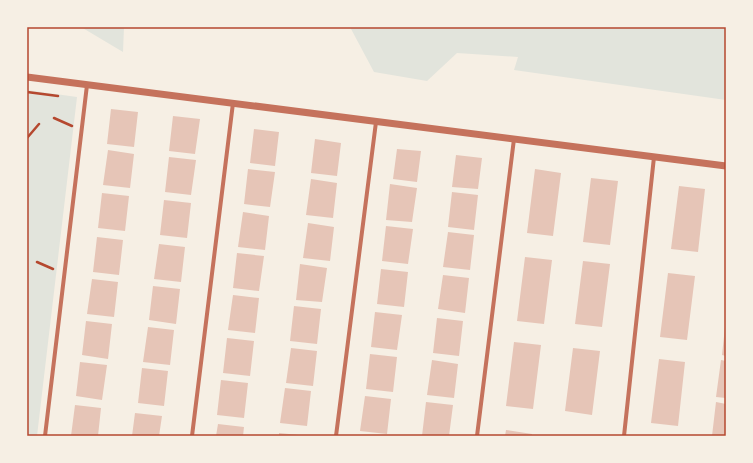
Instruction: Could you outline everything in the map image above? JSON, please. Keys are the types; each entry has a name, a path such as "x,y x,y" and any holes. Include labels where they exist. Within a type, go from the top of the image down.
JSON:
{"street":[{"path":"27,77 726,166"},
{"path":"45,436 87,85"},
{"path":"192,436 233,103"},
{"path":"336,436 376,122"},
{"path":"477,436 514,139"},
{"path":"624,436 654,157"}],"path":[{"path":"27,92 61,96"},
{"path":"54,118 72,126"},
{"path":"27,138 39,124"},
{"path":"37,262 54,269"}],"shaded area":[{"path":"81,27 124,27 123,52"},
{"path":"350,27 726,27 726,100 514,70 518,57 457,53 427,81 374,72"},
{"path":"27,90 77,97 37,436 27,436"}],"building":[{"path":"111,109 138,112 134,147 107,144"},
{"path":"173,116 200,119 195,154 169,151"},
{"path":"254,129 279,132 275,166 250,163"},
{"path":"315,139 341,143 337,176 311,173"},
{"path":"397,149 421,151 417,182 393,179"},
{"path":"108,150 134,154 130,188 103,185"},
{"path":"456,155 482,158 478,189 452,187"},
{"path":"169,157 196,160 191,195 165,192"},
{"path":"248,169 275,172 270,207 244,204"},
{"path":"535,169 561,173 553,236 527,233"},
{"path":"591,178 618,181 610,245 583,242"},
{"path":"311,179 337,183 333,218 306,215"},
{"path":"390,184 417,188 412,222 386,220"},
{"path":"679,186 705,189 698,252 671,249"},
{"path":"452,192 478,195 474,230 448,227"},
{"path":"102,193 129,196 125,231 98,228"},
{"path":"164,200 191,203 187,238 160,235"},
{"path":"243,212 269,216 265,250 238,247"},
{"path":"308,223 334,227 330,261 303,258"},
{"path":"386,226 413,229 408,264 382,261"},
{"path":"448,232 474,235 470,270 443,267"},
{"path":"97,237 123,240 119,275 93,272"},
{"path":"159,244 185,247 181,282 154,279"},
{"path":"237,253 264,256 259,291 233,288"},
{"path":"525,257 552,260 544,324 517,321"},
{"path":"583,261 610,264 602,327 575,324"},
{"path":"300,264 327,268 322,302 296,300"},
{"path":"381,269 408,272 404,307 377,304"},
{"path":"668,273 695,276 687,340 660,337"},
{"path":"443,275 469,278 465,313 438,309"},
{"path":"92,279 118,282 114,317 87,314"},
{"path":"153,286 180,289 176,324 149,320"},
{"path":"233,295 259,298 255,333 228,330"},
{"path":"294,306 321,309 317,344 290,341"},
{"path":"375,312 402,315 397,350 371,347"},
{"path":"437,318 463,321 459,356 433,353"},
{"path":"86,321 112,324 108,359 82,355"},
{"path":"148,327 174,330 170,365 143,362"},
{"path":"726,327 726,356 722,355"},
{"path":"227,338 254,341 250,376 223,373"},
{"path":"514,342 541,345 533,409 506,406"},
{"path":"291,348 317,351 313,386 286,383"},
{"path":"573,348 600,351 592,415 565,411"},
{"path":"370,354 397,357 393,392 366,389"},
{"path":"659,359 685,362 678,426 651,423"},
{"path":"432,360 458,364 454,398 427,395"},
{"path":"721,360 726,361 726,398 716,397"},
{"path":"80,362 107,365 102,400 76,396"},
{"path":"142,368 168,371 164,406 138,403"},
{"path":"221,380 248,383 244,418 217,415"},
{"path":"285,388 311,391 307,426 280,423"},
{"path":"365,396 391,399 387,434 360,431"},
{"path":"426,402 453,405 449,436 422,436"},
{"path":"716,402 726,404 726,436 712,436"},
{"path":"75,405 101,408 98,436 71,436"},
{"path":"135,413 162,416 159,436 132,436"},
{"path":"218,424 244,427 243,436 216,436"},
{"path":"506,430 532,434 532,436 505,436"},
{"path":"279,433 299,435 299,436 279,436"}]}
